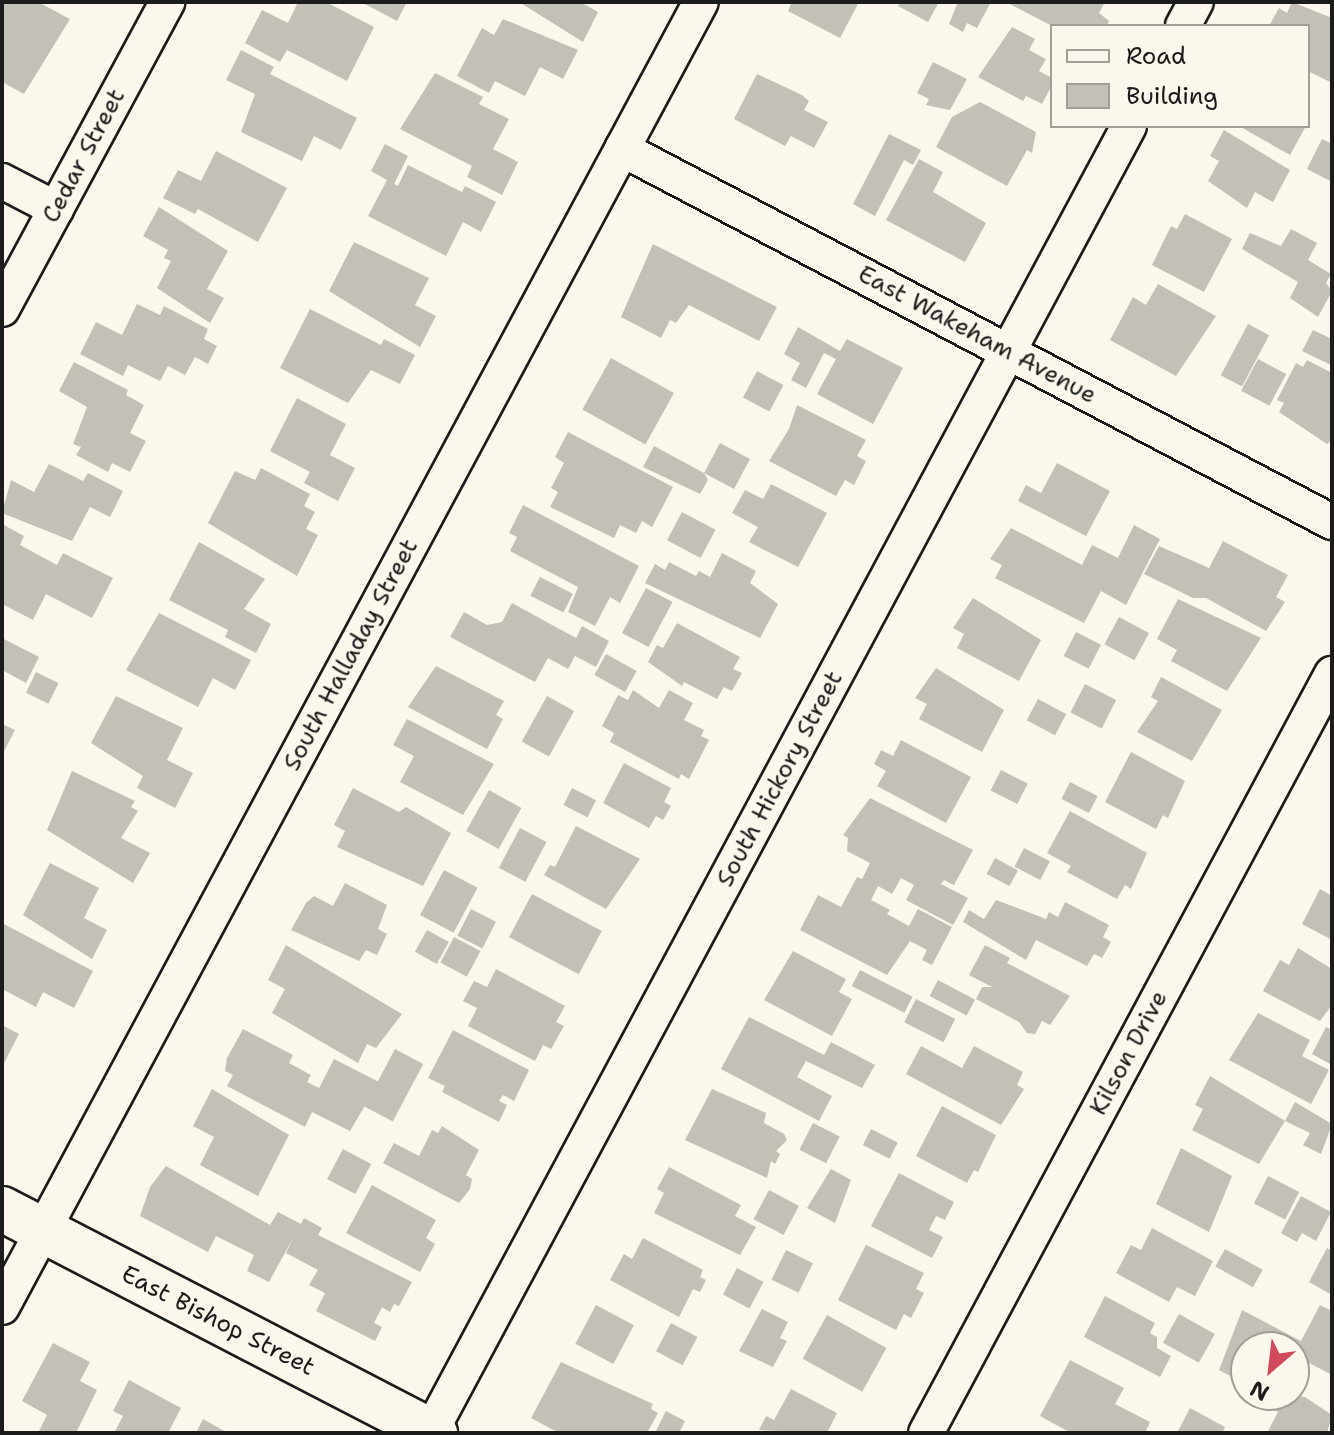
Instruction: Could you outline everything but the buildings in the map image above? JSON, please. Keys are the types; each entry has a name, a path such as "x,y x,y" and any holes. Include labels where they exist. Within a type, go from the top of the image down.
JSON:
{"street":[{"name":"Cedar Street","path":"2,309 167,2"},
{"name":"South Halladay Street","path":"2,1307 701,2"},
{"path":"1184,24 1196,2"},
{"name":"South Hickory Street","path":"433,1432 1128,128"},
{"name":"East Wakeham Avenue","path":"622,149 1332,522"},
{"path":"2,181 56,209"},
{"name":"Kilson Drive","path":"926,1433 1332,674"},
{"name":"East Bishop Street","path":"2,1209 433,1432"}]}
